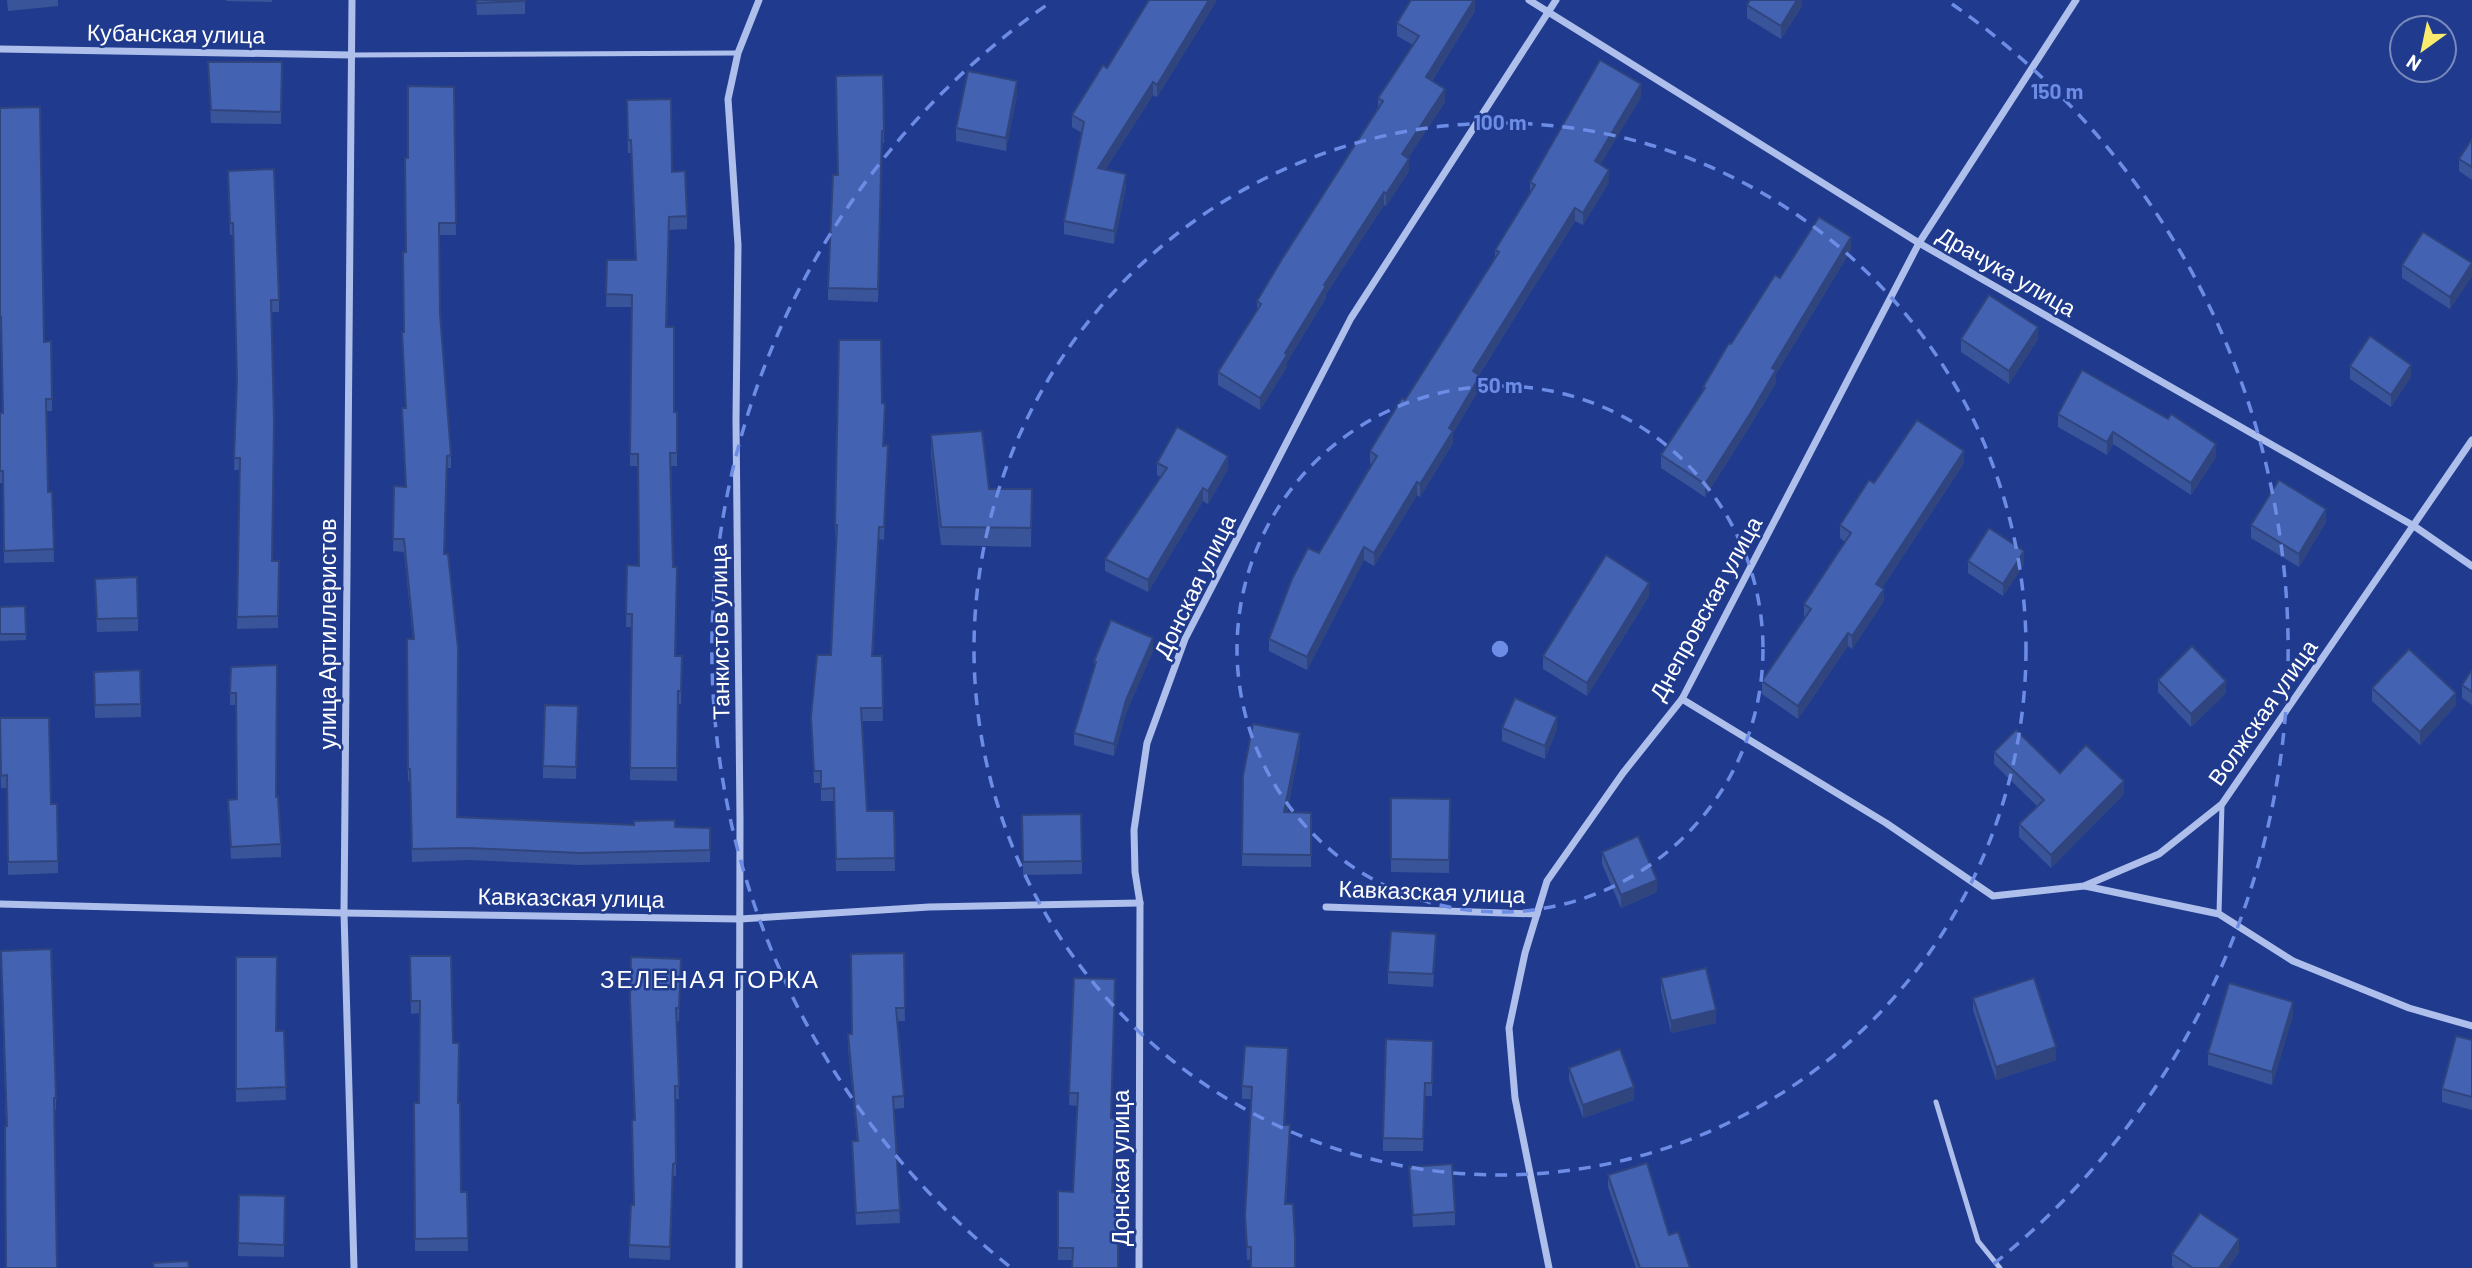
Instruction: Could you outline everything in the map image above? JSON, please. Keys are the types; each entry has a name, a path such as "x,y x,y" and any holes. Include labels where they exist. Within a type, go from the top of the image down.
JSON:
{"street":[{"name":"улица Артиллеристов","path":"352,0 344,913 354,1268"},
{"name":"Танкистов улица","path":"739,1268 740,919 736,420 738,245 728,99 738,53 759,0"},
{"name":"Драчука улица","path":"1529,0 1919,243 2414,526 2472,566"},
{"name":"Донская улица","path":"1139,1268 1140,903 1135,873 1134,830 1147,743 1185,639 1351,318 1556,0"},
{"name":"Днепровская улица","path":"1549,1268 1515,1098 1509,1028 1525,953 1547,881 1623,773 1682,699 1919,243 2076,0"},
{"name":"Кубанская улица","path":"0,49 351,55"},
{"name":"Волжская улица","path":"1682,699 1886,823 1993,897 2084,886 2159,854 2222,804 2472,440"},
{"path":"2084,886 2219,914 2293,961 2409,1007 2472,1026"},
{"name":"Кавказская улица","path":"0,904 740,919 929,907 1140,903"},
{"name":"Кавказская улица","path":"1326,907 1537,914"}],"lane":[{"path":"351,55 738,53"},
{"path":"2219,914 2222,804"},
{"path":"1936,1102 1978,1241 2000,1268"}],"building":[{"path":"477,0 525,0 525,1 477,3"},
{"path":"1149,0 1209,0 1157,85 1153,82 1098,168 1126,174 1114,231 1064,221 1084,122 1072,115 1103,65 1107,68"},
{"path":"1411,0 1474,0 1426,77 1445,89 1402,154 1409,159 1386,194 1384,192 1324,285 1326,286 1285,353 1287,355 1260,398 1218,372 1261,304 1257,301 1282,259 1383,101 1378,98 1419,36 1397,23"},
{"path":"1750,0 1797,0 1781,26 1747,5"},
{"path":"1600,60 1641,84 1595,161 1609,170 1583,213 1575,208 1473,371 1480,376 1449,428 1453,431 1420,484 1417,482 1374,553 1364,547 1307,657 1269,639 1292,579 1308,548 1319,553 1377,456 1370,451 1499,252 1495,250 1535,185 1530,182"},
{"path":"208,62 282,62 281,112 211,110"},
{"path":"968,71 1017,81 1006,138 956,128"},
{"path":"883,75 884,131 878,289 828,288 833,175 838,175 836,76"},
{"path":"408,86 454,87 456,223 439,223 440,314 451,455 447,456 444,554 448,554 458,648 457,817 634,825 634,821 675,820 675,827 710,828 710,850 581,853 468,848 412,849 407,639 414,639 404,539 393,539 394,486 406,487 402,332"},
{"path":"671,99 672,172 685,171 687,216 669,217 666,327 674,327 674,412 677,412 677,453 670,453 673,567 677,567 675,656 682,656 681,691 678,691 677,768 630,768 632,614 626,614 627,565 639,566 638,454 630,454 632,295 606,294 607,260 636,260 627,100"},
{"path":"40,107 44,342 51,341 52,399 46,399 48,492 52,492 54,549 4,551 3,471 0,471 0,413 3,413 0,108"},
{"path":"2472,139 2472,167 2459,159"},
{"path":"274,169 279,300 271,300 274,421 272,561 279,561 278,616 237,617 240,458 234,458 237,379 233,223 230,223 228,171"},
{"path":"1819,217 1851,237 1772,368 1776,370 1750,414 1705,484 1661,455 1705,388 1703,387 1729,343 1731,344 1775,275 1780,278"},
{"path":"2423,232 2472,263 2450,297 2402,265"},
{"path":"1989,295 2038,327 2009,371 1961,339"},
{"path":"2370,336 2411,365 2391,395 2350,366"},
{"path":"839,340 881,340 882,403 885,404 883,446 888,445 884,527 879,527 872,656 882,656 883,708 861,708 867,811 894,811 895,858 836,859 834,788 821,789 821,771 814,771 811,717 817,655 831,655 837,525"},
{"path":"2082,370 2168,419 2171,414 2216,444 2191,483 2113,432 2107,442 2058,414"},
{"path":"1917,420 1964,451 1876,584 1884,589 1852,636 1848,633 1798,706 1762,681 1811,609 1804,604 1851,533 1840,525 1869,480 1874,483"},
{"path":"1177,427 1228,456 1208,491 1203,488 1148,580 1105,559 1167,468 1157,463"},
{"path":"982,431 989,489 1032,489 1031,528 941,527 931,435"},
{"path":"2279,480 2326,509 2299,554 2251,525"},
{"path":"1989,528 2024,551 2003,584 1968,561"},
{"path":"1606,555 1649,583 1587,683 1543,656"},
{"path":"137,577 138,618 97,619 95,579"},
{"path":"25,606 26,634 0,634 0,607"},
{"path":"1111,620 1153,638 1126,700 1114,744 1074,733 1096,662 1094,661"},
{"path":"2192,646 2226,681 2191,714 2158,680"},
{"path":"2409,649 2456,693 2420,732 2372,688"},
{"path":"277,665 276,797 281,844 231,847 228,800 237,799 236,693 230,693 231,667"},
{"path":"140,670 141,704 95,705 94,672"},
{"path":"2472,670 2472,692 2462,685"},
{"path":"1515,698 1557,717 1545,746 1502,728"},
{"path":"545,705 578,706 576,767 543,766"},
{"path":"0,718 49,718 51,804 57,804 58,861 8,862 7,775 1,776"},
{"path":"1253,724 1300,733 1284,812 1311,813 1311,855 1242,854 1243,776"},
{"path":"2016,730 2060,773 2086,745 2124,781 2051,855 2019,824 2044,800 1994,752"},
{"path":"1391,798 1450,799 1449,860 1391,859"},
{"path":"1081,814 1082,861 1023,862 1022,815"},
{"path":"1638,836 1657,880 1621,895 1602,852"},
{"path":"1391,931 1436,934 1433,974 1388,972"},
{"path":"51,949 56,1098 57,1268 6,1268 7,1126 1,951"},
{"path":"904,953 905,1008 896,1008 904,1096 893,1097 900,1210 856,1213 852,1141 858,1141 848,1034 852,1034 851,954"},
{"path":"410,956 451,956 453,1043 459,1043 461,1192 467,1192 468,1238 415,1239 414,1103 419,1103 420,1001 411,1001"},
{"path":"236,957 277,957 276,1031 284,1031 286,1087 236,1089"},
{"path":"631,957 681,959 679,1008 676,1008 679,1086 675,1086 676,1163 673,1164 670,1247 629,1245 631,1205 634,1205 632,1120 635,1120"},
{"path":"1706,968 1716,1010 1671,1021 1661,978"},
{"path":"1074,978 1115,979 1111,1118 1116,1119 1112,1192 1118,1193 1118,1268 1072,1268 1073,1248 1058,1248 1058,1191 1073,1192 1078,1093 1069,1093"},
{"path":"2034,978 2056,1047 1996,1067 1973,998"},
{"path":"2229,983 2293,1002 2272,1072 2208,1053"},
{"path":"2456,1036 2472,1040 2472,1097 2442,1089"},
{"path":"1386,1039 1433,1041 1432,1083 1425,1083 1423,1139 1383,1138"},
{"path":"1245,1046 1288,1048 1284,1125 1290,1125 1285,1204 1293,1204 1295,1268 1251,1268 1251,1247 1247,1247 1245,1216 1252,1087 1242,1086"},
{"path":"1620,1049 1634,1087 1583,1105 1569,1068"},
{"path":"1647,1163 1669,1235 1678,1232 1690,1268 1640,1268 1608,1175"},
{"path":"1452,1164 1455,1212 1413,1215 1409,1167"},
{"path":"239,1195 285,1196 284,1245 238,1243"},
{"path":"2200,1213 2239,1239 2219,1268 2193,1268 2172,1254"},
{"path":"188,1261 189,1268 154,1268 153,1263"}],"district":[{"name":"ЗЕЛЕНАЯ ГОРКА","path":"710,978"}]}
